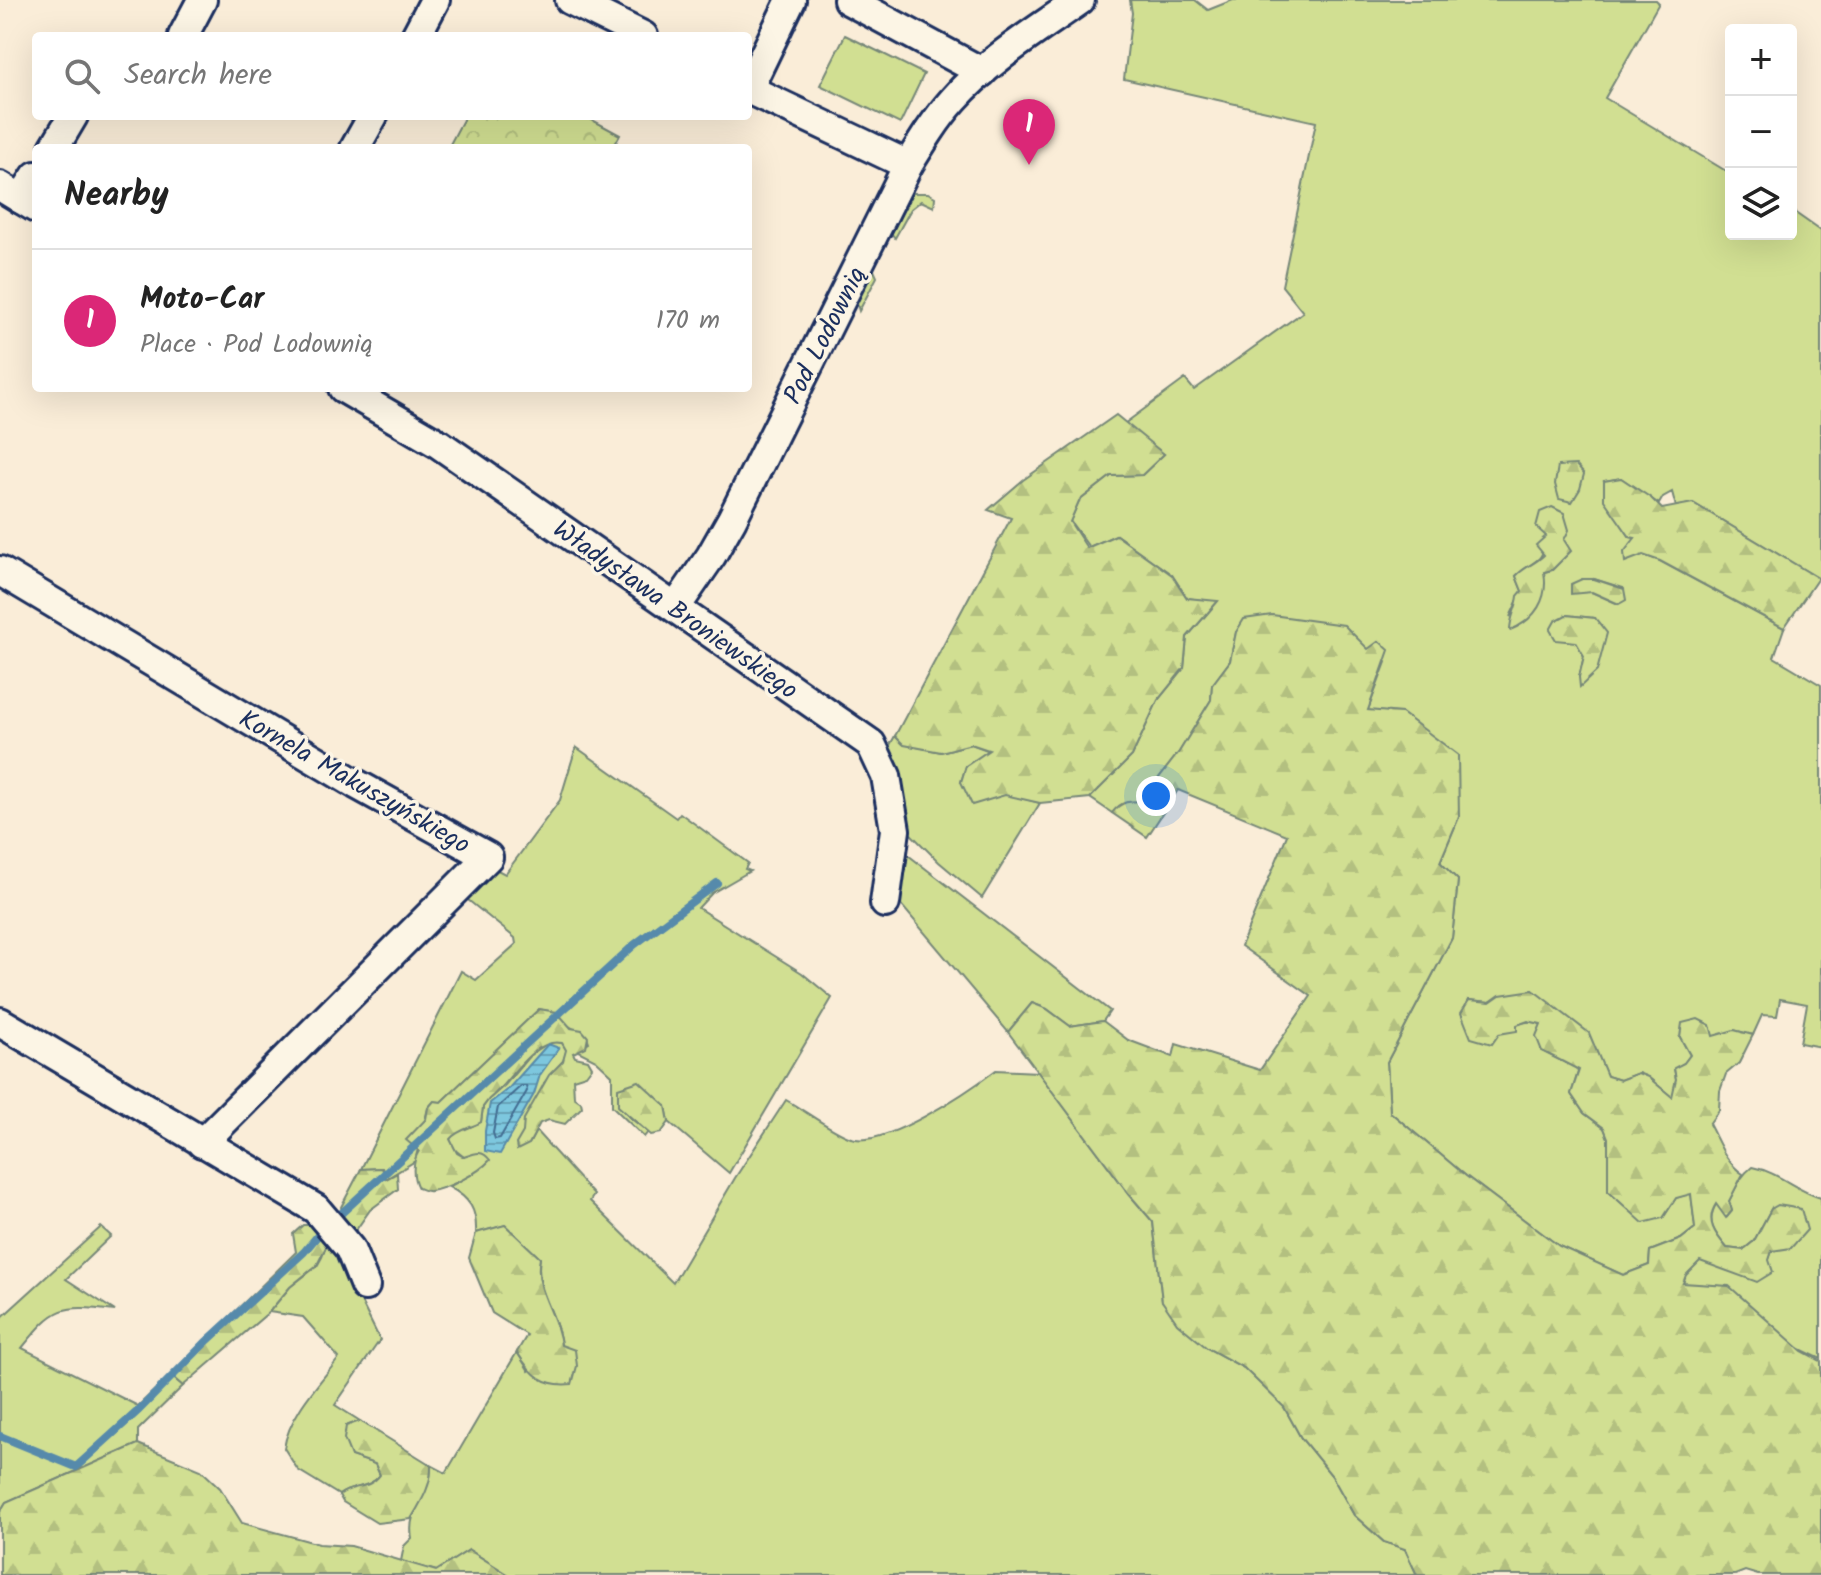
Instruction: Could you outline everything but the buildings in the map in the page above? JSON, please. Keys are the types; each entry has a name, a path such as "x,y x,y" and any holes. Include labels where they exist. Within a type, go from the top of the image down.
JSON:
{"street":[{"path":"185,32 202,0"},
{"path":"418,32 435,0"},
{"path":"570,0 635,32"},
{"path":"752,81 791,0"},
{"path":"848,0 982,72"},
{"name":"Pod Lodownią","path":"676,607 732,519 908,165 932,127 955,98 982,72 1080,0"},
{"path":"752,91 908,165"},
{"path":"56,144 71,120"},
{"path":"357,144 371,120"},
{"name":"Władysława Broniewskiego","path":"350,392 439,444 871,744 886,776 895,830 885,903"},
{"name":"Kornela Makuszyńskiego","path":"0,571 356,784 488,857 202,1143"},
{"path":"0,1022 316,1209 350,1249 365,1286"}],"green space":[{"path":"1130,0 1195,0 1208,10 1233,0 1656,0 1659,3 1605,98 1725,170 1725,240 1797,240 1797,214 1821,231 1821,580 1693,503 1676,507 1672,492 1663,497 1659,504 1621,478 1604,481 1622,525 1630,537 1636,538 1644,555 1784,628 1774,657 1821,685 1821,1047 1800,1043 1807,1004 1780,999 1777,1016 1762,1015 1753,1035 1734,1030 1719,1036 1680,1037 1690,1055 1674,1069 1673,1098 1648,1077 1638,1073 1620,1080 1607,1076 1575,1029 1533,990 1490,1002 1469,1000 1499,1034 1525,1022 1542,1025 1541,1051 1576,1068 1578,1072 1571,1094 1584,1113 1604,1128 1608,1138 1608,1191 1624,1205 1663,1218 1676,1198 1691,1193 1695,1228 1681,1239 1650,1251 1649,1265 1623,1275 1559,1246 1466,1176 1390,1112 1387,1062 1452,938 1458,880 1440,862 1459,817 1368,710 1386,662 1368,649 1236,632 1230,661 1212,685 1211,700 1179,752 1155,783 1148,802 1128,802 1112,813 1090,798 1132,756 1158,700 1184,668 1187,637 1217,602 1187,598 1172,575 1116,535 1089,547 1070,521 1079,501 1111,476 1142,475 1164,454 1124,424 1185,379 1194,390 1303,312 1282,286 1316,122 1124,79 1132,13","holes":["1547,536 1570,551 1552,570 1544,572 1510,617 1522,591 1516,576 1539,558","1594,579 1623,588 1618,604 1591,592","1566,615 1595,618 1579,677 1584,656"]},
{"path":"845,35 924,74 900,124 820,85"},
{"path":"463,120 592,120 620,135 615,144 450,144"},
{"path":"912,193 928,193 935,197 934,207 921,201 911,209 895,238 891,233"},
{"path":"873,268 877,277 859,311 856,300"},
{"path":"1116,415 1164,454 1142,475 1111,476 1079,501 1070,522 1087,548 1116,535 1172,575 1187,598 1218,601 1187,637 1184,668 1158,700 1132,756 1090,798 1040,803 1005,795 972,805 961,782 966,766 989,750 971,744 941,752 904,745 895,736 1011,518 988,510 1023,480"},
{"path":"1576,465 1584,474 1580,489 1572,502 1559,499 1555,484 1558,466"},
{"path":"1621,478 1662,509 1693,503 1818,578 1784,628 1660,561 1643,555 1625,562 1624,552 1635,538 1630,537 1604,500 1604,481"},
{"path":"1552,507 1564,513 1569,530 1564,540 1571,551 1552,570 1544,572 1544,591 1538,607 1527,621 1510,630 1522,591 1516,576 1544,555 1536,545 1546,536 1536,527 1540,512"},
{"path":"1582,579 1594,579 1624,589 1626,600 1619,604 1592,592 1571,594 1571,584"},
{"path":"1272,615 1344,625 1368,649 1379,641 1389,650 1368,710 1402,713 1458,755 1459,817 1440,862 1458,880 1452,938 1387,1062 1390,1112 1466,1176 1559,1246 1623,1275 1649,1265 1650,1251 1681,1239 1695,1228 1691,1194 1676,1198 1663,1218 1643,1223 1608,1191 1608,1138 1604,1128 1584,1113 1571,1094 1579,1070 1542,1051 1536,1036 1541,1024 1528,1021 1517,1025 1517,1031 1499,1034 1492,1044 1471,1038 1461,1013 1469,1000 1490,1002 1500,995 1533,990 1589,1033 1607,1076 1620,1080 1638,1073 1648,1077 1672,1097 1676,1079 1674,1068 1684,1063 1690,1055 1680,1037 1682,1023 1698,1019 1710,1025 1713,1036 1734,1030 1753,1035 1739,1063 1726,1074 1720,1091 1719,1110 1709,1124 1727,1158 1743,1174 1729,1201 1732,1211 1726,1218 1716,1204 1711,1222 1727,1248 1743,1250 1754,1241 1771,1209 1778,1205 1801,1209 1807,1230 1791,1248 1772,1251 1769,1260 1773,1272 1757,1282 1700,1261 1686,1275 1683,1283 1729,1286 1802,1351 1821,1361 1821,1575 1758,1575 1745,1571 1735,1575 1417,1575 1405,1549 1384,1542 1354,1515 1332,1476 1301,1438 1284,1407 1244,1368 1207,1348 1177,1323 1162,1301 1153,1222 1008,1032 1032,1003 1047,1009 1070,1026 1103,1021 1128,1040 1173,1057 1176,1044 1260,1070 1311,996 1241,946 1287,835 1178,790 1147,837 1112,813 1128,802 1148,802 1155,783 1179,752 1211,700 1212,685 1230,661 1236,632 1244,619"},
{"path":"1566,615 1595,618 1607,633 1597,671 1580,687 1584,656 1576,642 1556,640 1550,630 1555,621"},
{"path":"895,736 903,744 941,752 971,744 990,751 966,766 961,782 1040,803 982,898 939,862 897,820 881,761"},
{"path":"576,747 676,818 680,813 748,863 745,869 750,871 712,893 698,908 802,973 832,998 729,1173 669,1122 666,1106 629,1117 648,1132 644,1137 612,1106 612,1075 596,1060 576,1050 589,1042 586,1035 554,1014 539,1009 441,1102 434,1101 428,1108 415,1161 386,1179 382,1168 361,1169 461,971 476,980 516,944 515,938 463,896 492,867 505,874 560,800"},
{"path":"908,855 1110,1011 1103,1021 1070,1026 1047,1009 1032,1003 1008,1032 892,894 894,860"},
{"path":"539,1009 557,1012 571,1028 582,1030 588,1037 586,1047 573,1053 575,1057 588,1060 592,1067 586,1075 573,1079 574,1097 582,1107 565,1124 549,1120 540,1123 529,1144 517,1150 524,1119 549,1075 563,1061 566,1050 562,1043 541,1047 522,1062 489,1099 483,1107 481,1122 450,1139 457,1153 464,1157 481,1153 490,1160 471,1175 445,1187 429,1191 418,1188 414,1170 419,1151 406,1140 426,1119 428,1108 434,1101 441,1102"},
{"path":"551,1041 562,1043 567,1050 563,1061 544,1083 529,1144 536,1131 594,1195 590,1201 673,1283 735,1178 786,1100 844,1135 866,1139 905,1127 926,1116 996,1070 1038,1072 1153,1222 1162,1301 1207,1348 1244,1368 1284,1407 1301,1438 1332,1476 1354,1515 1384,1542 1405,1549 1417,1575 509,1575 469,1550 437,1571 401,1561 404,1546 412,1538 413,1518 428,1484 431,1465 446,1473 517,1352 529,1371 561,1345 540,1281 540,1258 505,1225 476,1233 471,1206 449,1187 474,1173 453,1148 450,1139 455,1133 481,1122 483,1107 489,1099 530,1055"},
{"path":"639,1081 666,1106 669,1122 661,1133 651,1135 618,1106 618,1088"},
{"path":"1752,1167 1821,1198 1821,1359 1798,1348 1766,1321 1683,1284 1685,1275 1700,1260 1714,1265 1769,1259 1772,1251 1771,1209 1754,1241 1743,1250 1727,1248 1711,1221 1717,1203 1727,1217 1732,1211 1729,1201 1741,1178"},
{"path":"382,1168 386,1179 397,1173 398,1189 370,1210 356,1230 346,1231 341,1207 361,1169"},
{"path":"321,1221 380,1340 335,1405 360,1421 346,1426 351,1456 375,1464 380,1475 371,1483 339,1495 298,1470 284,1448 298,1412 339,1358 303,1317 269,1312 290,1287 317,1266 326,1247"},
{"path":"303,1225 315,1225 325,1238 326,1247 317,1265 290,1287 269,1312 183,1386 170,1375 296,1252 293,1234"},
{"path":"505,1225 540,1258 540,1281 561,1345 575,1350 577,1366 572,1384 546,1382 528,1368 517,1352 527,1335 492,1313 469,1258 476,1233"},
{"path":"101,1227 111,1236 66,1279 115,1311 82,1308 61,1311 43,1324 22,1348 138,1406 170,1375 183,1386 138,1430 138,1444 6,1502 0,1512 0,1319"},
{"path":"360,1421 431,1465 428,1486 411,1519 377,1523 343,1502 339,1495 371,1483 380,1475 375,1464 351,1456 344,1439 346,1426"},
{"path":"138,1444 201,1470 220,1488 242,1523 319,1544 351,1546 436,1571 469,1550 509,1575 0,1575 0,1512 6,1502"}],"water":[{"path":"548,1044 559,1048 540,1075 534,1094 500,1154 485,1151 490,1103 509,1088"}],"waterway":[{"path":"334,1220 634,945 717,883"},
{"path":"0,1436 76,1467 304,1252 324,1228"}],"place":[{"name":"Moto-Car","path":"1029,165"}]}
